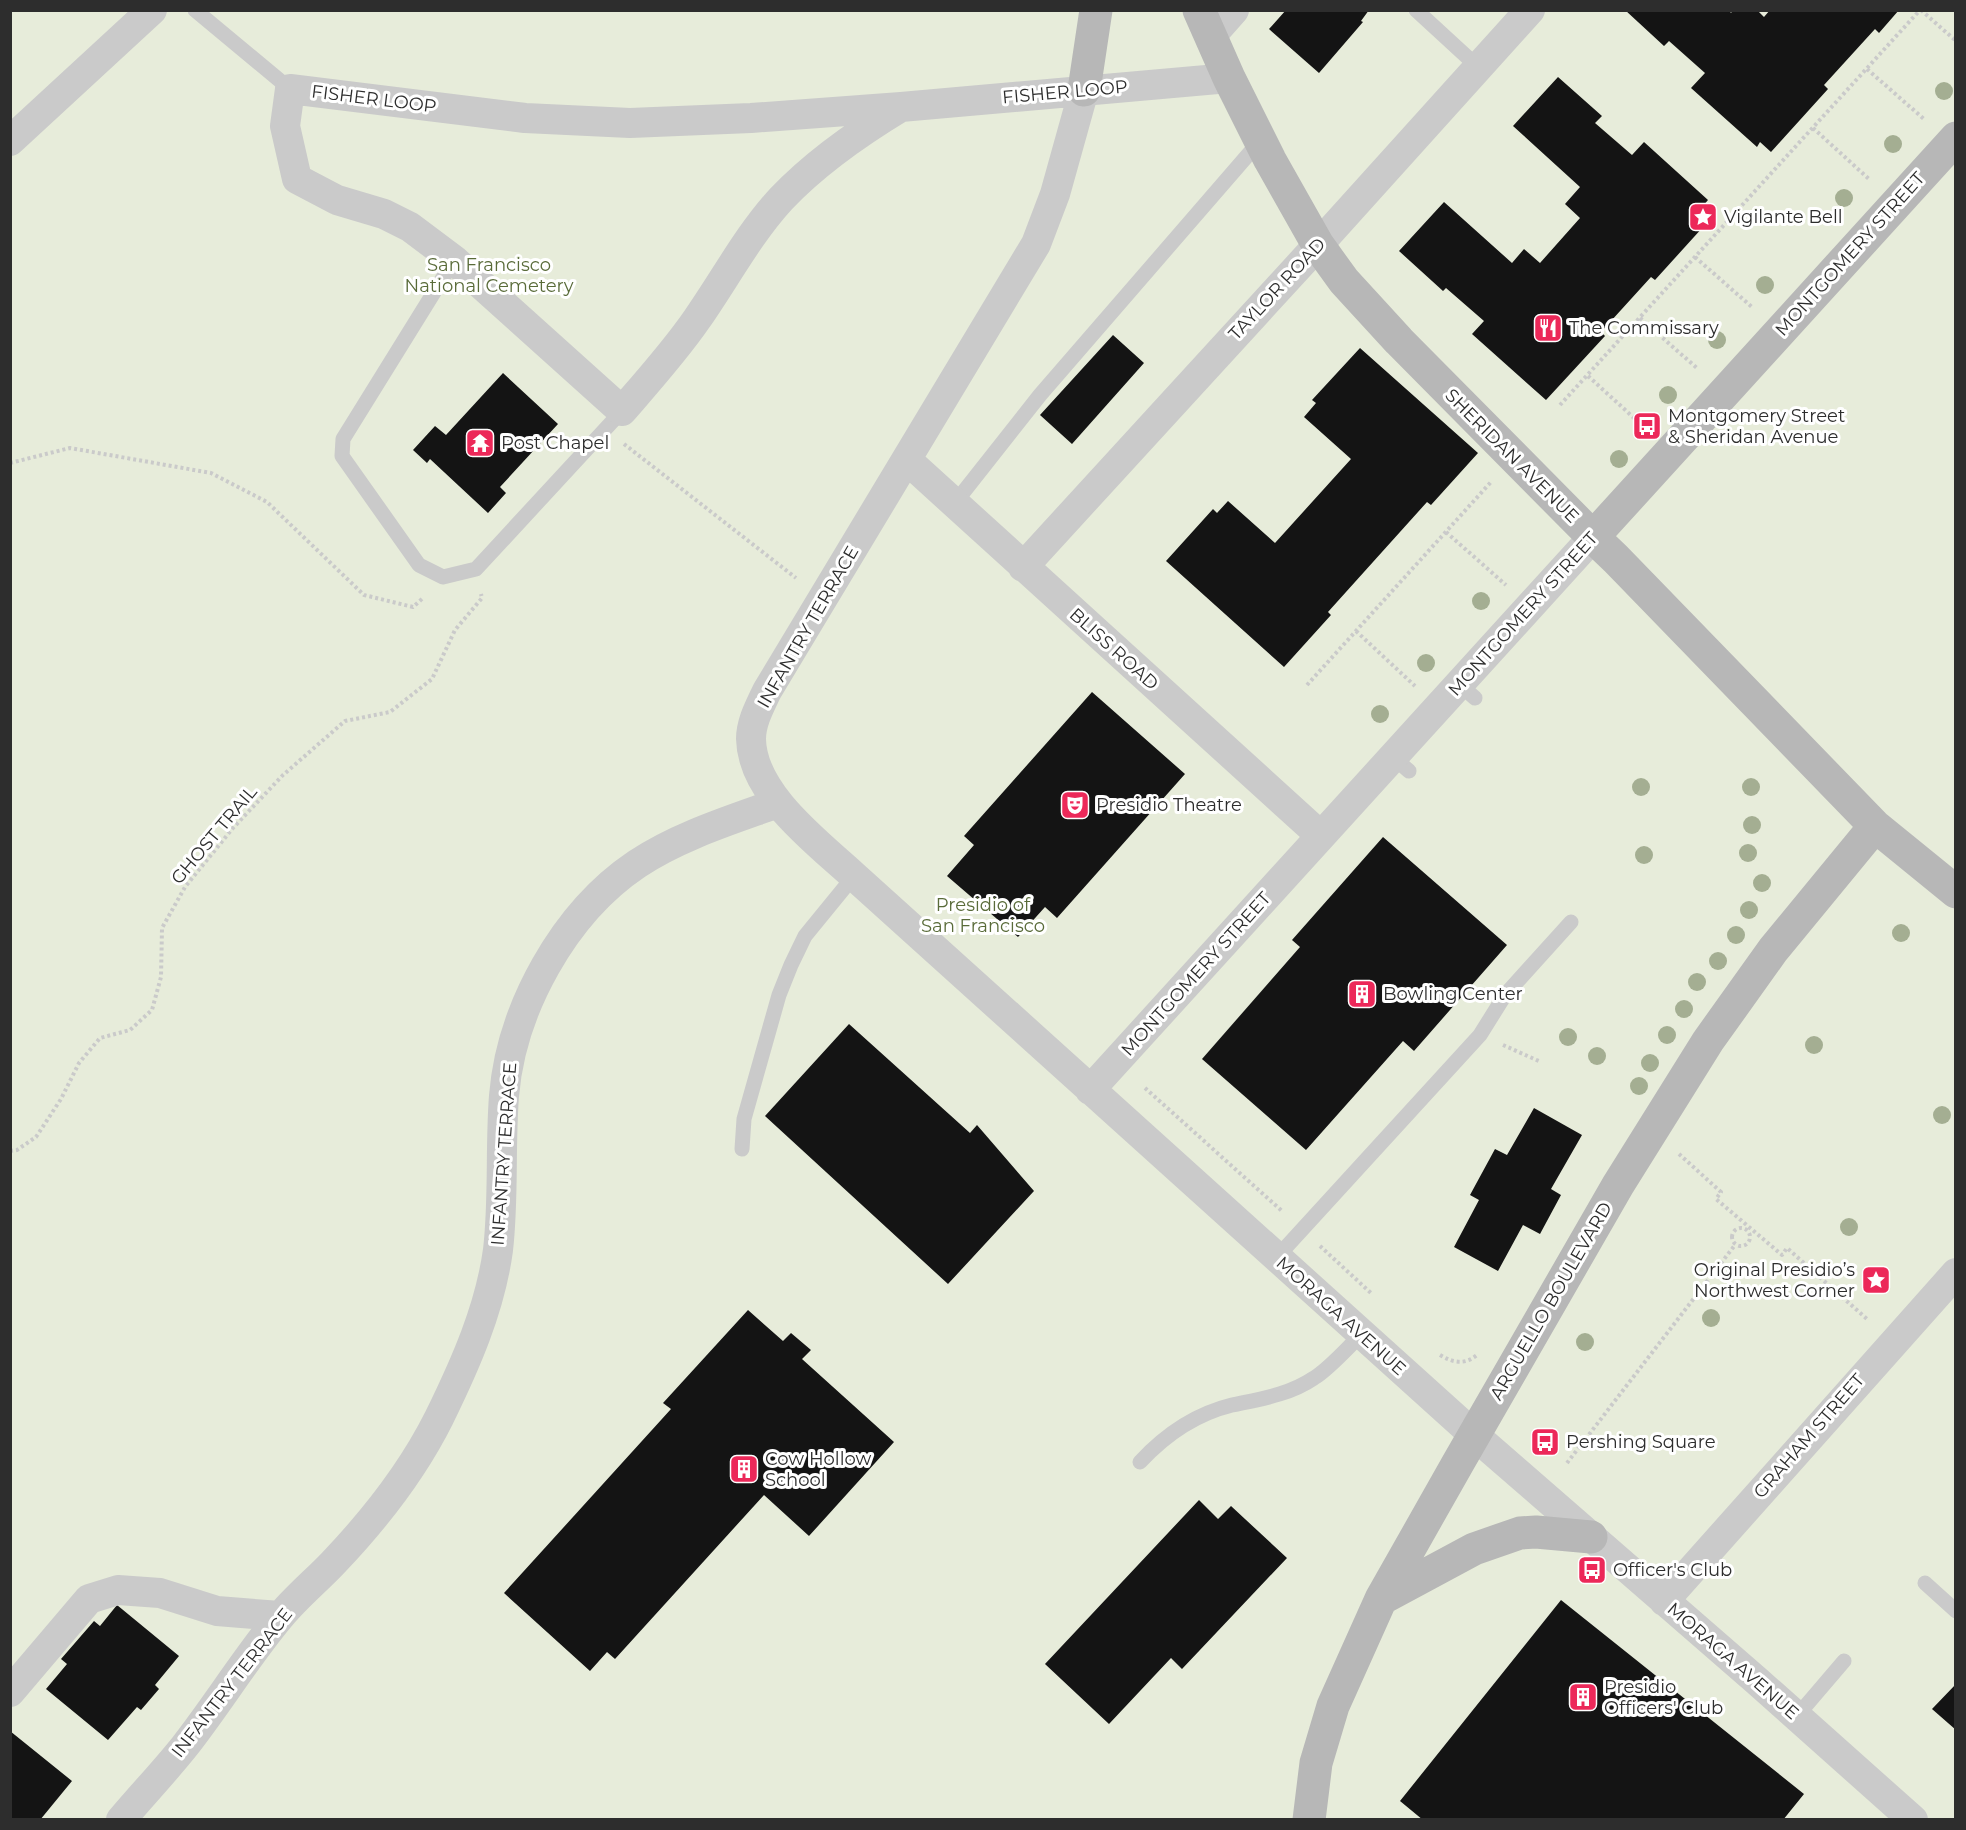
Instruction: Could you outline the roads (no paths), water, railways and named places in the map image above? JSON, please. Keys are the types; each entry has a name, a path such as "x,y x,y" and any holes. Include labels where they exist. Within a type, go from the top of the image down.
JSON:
{"street":[{"path":"10,141 152,10"},
{"path":"1084,90 1096,10"},
{"path":"1205,23 1234,10"},
{"name":"TAYLOR ROAD","path":"1023,567 1530,10"},
{"name":"SHERIDAN AVENUE","path":"1205,23 1260,141 1318,245 1344,281 1371,312 1616,559 1875,826 1956,892"},
{"name":"FISHER LOOP","path":"901,107 874,123 826,158 781,200 753,234 696,321 648,382 613,420 454,260 410,227 384,214 337,200 297,179 285,126 290,89 525,118 630,123 752,118 901,107 1229,78"},
{"name":"INFANTRY TERRACE","path":"121,1820 183,1748 280,1616 358,1536 406,1475 438,1420 466,1360 486,1303 498,1248 504,1094 509,1060 519,1021 538,977 583,914 606,890 637,864 708,829 778,803 760,771 753,753 751,739 753,724 767,691 1036,244 1055,194 1084,90"},
{"name":"MONTGOMERY STREET","path":"1090,1090 1321,836 1401,764 1437,707 1467,691 1530,606 1953,140"},
{"name":"BLISS ROAD","path":"907,460 1321,836"},
{"name":"MORAGA AVENUE","path":"778,803 854,876 1361,1335 1913,1820"},
{"name":"ARGUELLO BOULEVARD","path":"1309,1820 1316,1764 1333,1706 1381,1599 1474,1435 1652,1130 1739,994 1805,909 1875,826"},
{"name":"GRAHAM STREET","path":"1664,1600 1956,1273"},
{"path":"1381,1599 1474,1549 1520,1533 1536,1532 1591,1537"},
{"path":"10,1692 89,1599 118,1590 160,1593 217,1611 280,1616"}],"lane":[{"path":"195,10 290,89"},
{"path":"1416,10 1478,67"},
{"path":"954,504 1040,395 1260,141"},
{"path":"454,260 343,439 342,456 419,565 443,577 476,569 613,420"},
{"path":"742,1149 744,1119 779,995 791,965 805,936 854,876"},
{"path":"1276,1257 1480,1035 1505,995 1571,922"},
{"path":"1140,1462 1168,1435 1188,1422 1231,1405 1274,1396 1316,1378 1361,1335"},
{"path":"1925,1583 1956,1611"},
{"path":"1797,1716 1844,1661"}],"place":[{"name":"Vigilante Bell","path":"1703,217"},
{"name":"The Commissary","path":"1548,328"},
{"name":"Montgomery Street & Sheridan Avenue","path":"1647,426"},
{"name":"Post Chapel","path":"480,443"},
{"name":"Presidio Theatre","path":"1075,805"},
{"name":"Bowling Center","path":"1362,994"},
{"name":"Original Presidio’s Northwest Corner","path":"1876,1280"},
{"name":"Pershing Square","path":"1545,1442"},
{"name":"Cow Hollow School","path":"744,1469"},
{"name":"Officer's Club","path":"1592,1570"},
{"name":"Presidio Officers' Club","path":"1583,1697"}],"park label":[{"name":"San Francisco National Cemetery","path":"489,275"},
{"name":"Presidio of San Francisco","path":"983,915"}]}
